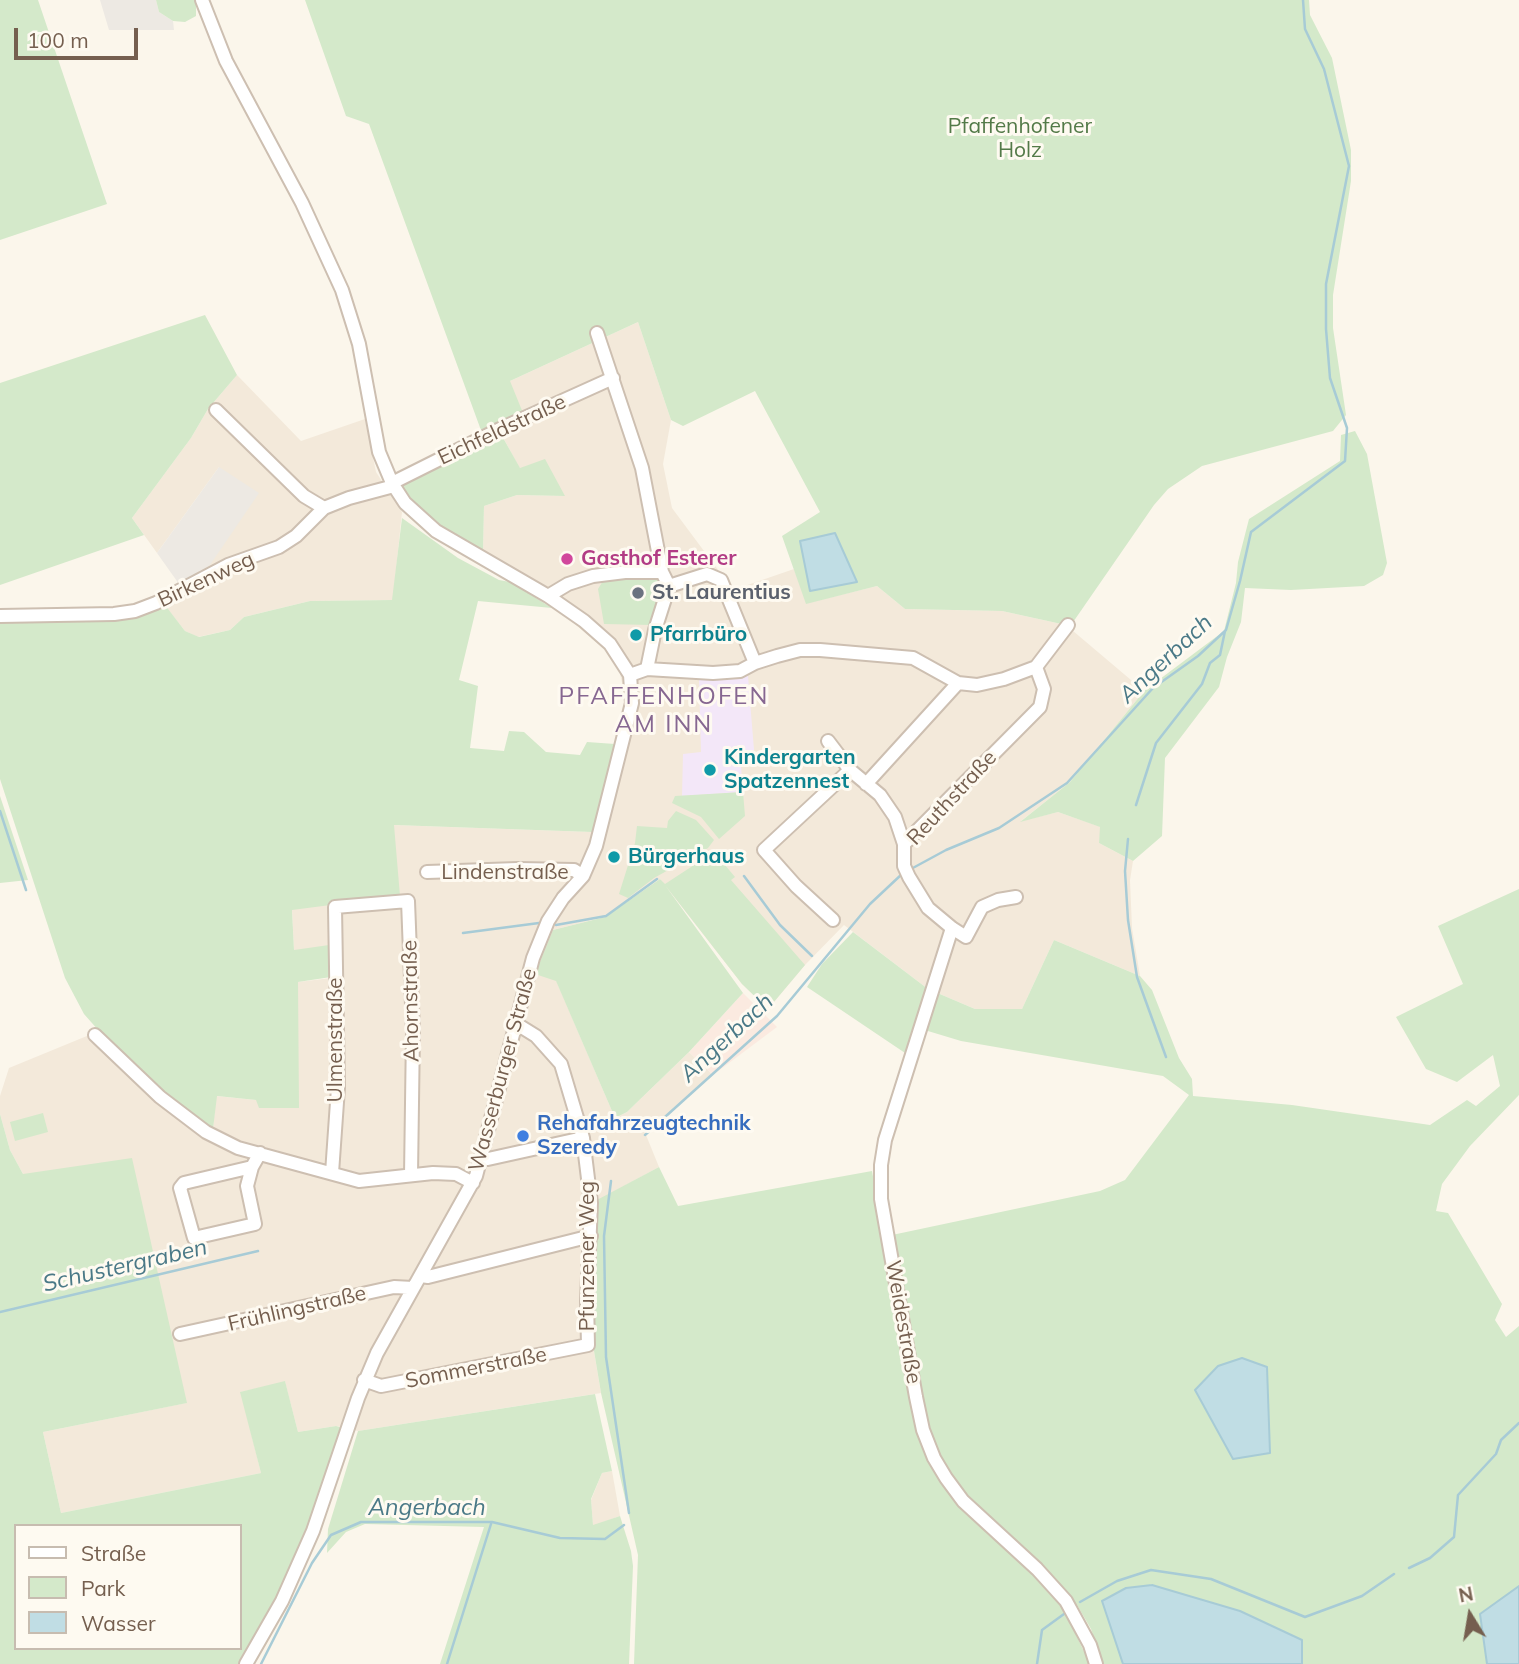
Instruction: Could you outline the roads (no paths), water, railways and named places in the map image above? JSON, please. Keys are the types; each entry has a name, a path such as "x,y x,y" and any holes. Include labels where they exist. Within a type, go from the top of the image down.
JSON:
{"street":[{"path":"202,0 226,61 302,203 342,290 359,344 379,452 393,485 405,503 436,531 584,621 610,644 631,675 648,670 713,673 740,671 755,663 800,650 913,658 957,683 977,685 1004,679 1036,667 1068,625"},
{"path":"597,332 642,468 662,572 669,586 655,630 648,670"},
{"name":"Eichfeldstraße","path":"393,485 500,429 613,378"},
{"path":"216,410 304,496 324,508"},
{"name":"Birkenweg","path":"0,616 114,614 135,611 156,603 228,565 279,547 296,536 324,508 393,485"},
{"path":"548,597 568,583 593,576 625,572 662,572"},
{"path":"669,586 707,574 721,580 755,663"},
{"name":"Reuthstraße","path":"952,928 928,908 906,871 904,844 1040,707 1044,689 1036,667"},
{"name":"Wasserburger Straße","path":"246,1664 282,1601 313,1531 364,1380 473,1183 482,1158 533,958 548,921 563,898 583,876 596,846 629,724 632,704 631,675"},
{"path":"866,784 957,683"},
{"path":"828,741 850,770 880,795 895,817 904,844"},
{"path":"833,920 796,886 764,850 850,770"},
{"name":"Lindenstraße","path":"427,873 518,869 574,870 583,876"},
{"path":"952,928 966,937 982,907 998,900 1016,897"},
{"name":"Ahornstraße","path":"335,907 408,901 413,1031 411,1175"},
{"name":"Ulmenstraße","path":"332,1173 338,1088 335,907"},
{"name":"Weidestraße","path":"952,928 885,1140 881,1165 881,1199 916,1397 930,1448 946,1478 962,1501 1037,1569 1066,1601 1090,1645 1096,1664"},
{"name":"Pfunzener Weg","path":"515,1023 536,1036 561,1064 583,1138 591,1236 587,1301 588,1345"},
{"path":"95,1035 160,1097 197,1126 238,1148 359,1181 397,1179 411,1175 456,1174 473,1183"},
{"path":"482,1158 488,1159 583,1138"},
{"path":"253,1167 184,1183 180,1188 194,1238 255,1224 247,1186 260,1153"},
{"path":"421,1276 428,1277 591,1236"},
{"name":"Frühlingstraße","path":"180,1334 394,1287 413,1288"},
{"name":"Sommerstraße","path":"364,1380 381,1386 588,1345"}],"water":[{"path":"835,533 857,582 810,591 800,541"},
{"path":"1242,1358 1267,1367 1270,1453 1233,1459 1195,1390 1218,1366"},
{"path":"1152,1585 1240,1611 1302,1640 1302,1664 1123,1664 1102,1601 1126,1588"},
{"path":"1519,1586 1519,1664 1487,1664 1480,1614"}],"waterway":[{"name":"Angerbach","path":"911,869 946,850 999,828 1067,783 1153,688 1198,656 1226,630 1251,532 1345,461 1347,428 1330,378 1326,284 1349,166 1324,69 1305,29 1303,0"},
{"path":"1136,805 1156,743 1202,684 1210,663 1220,655 1225,631"},
{"path":"0,811 26,890"},
{"path":"1128,839 1125,871 1128,920 1137,977 1166,1057"},
{"name":"Angerbach","path":"645,1135 777,1016 870,904 902,874"},
{"path":"744,876 780,925 812,956"},
{"path":"556,925 606,916 657,879"},
{"path":"463,933 539,923"},
{"name":"Angerbach","path":"611,1181 604,1236 606,1357 629,1513"},
{"name":"Schustergraben","path":"0,1312 258,1251"},
{"path":"1409,1568 1430,1558 1454,1537 1458,1495 1496,1454 1501,1440 1519,1423"},
{"name":"Angerbach","path":"261,1664 312,1563 331,1535 361,1522 492,1522 560,1538 605,1539 624,1525"},
{"path":"447,1664 491,1524"},
{"path":"1080,1602 1117,1581 1151,1570 1211,1579 1305,1617 1362,1596 1394,1574"},
{"path":"1037,1664 1042,1630 1064,1614"}],"place":[{"name":"Gasthof Esterer","path":"567,559"},
{"name":"St. Laurentius","path":"638,593"},
{"name":"Pfarrbüro","path":"636,635"},
{"name":"Kindergarten Spatzennest","path":"710,770"},
{"name":"Bürgerhaus","path":"614,857"},
{"name":"Rehafahrzeugtechnik Szeredy","path":"523,1136"}],"district":[{"name":"PFAFFENHOFEN AM INN","path":"664,711"}],"park label":[{"name":"Pfaffenhofener Holz","path":"1020,139"}]}
